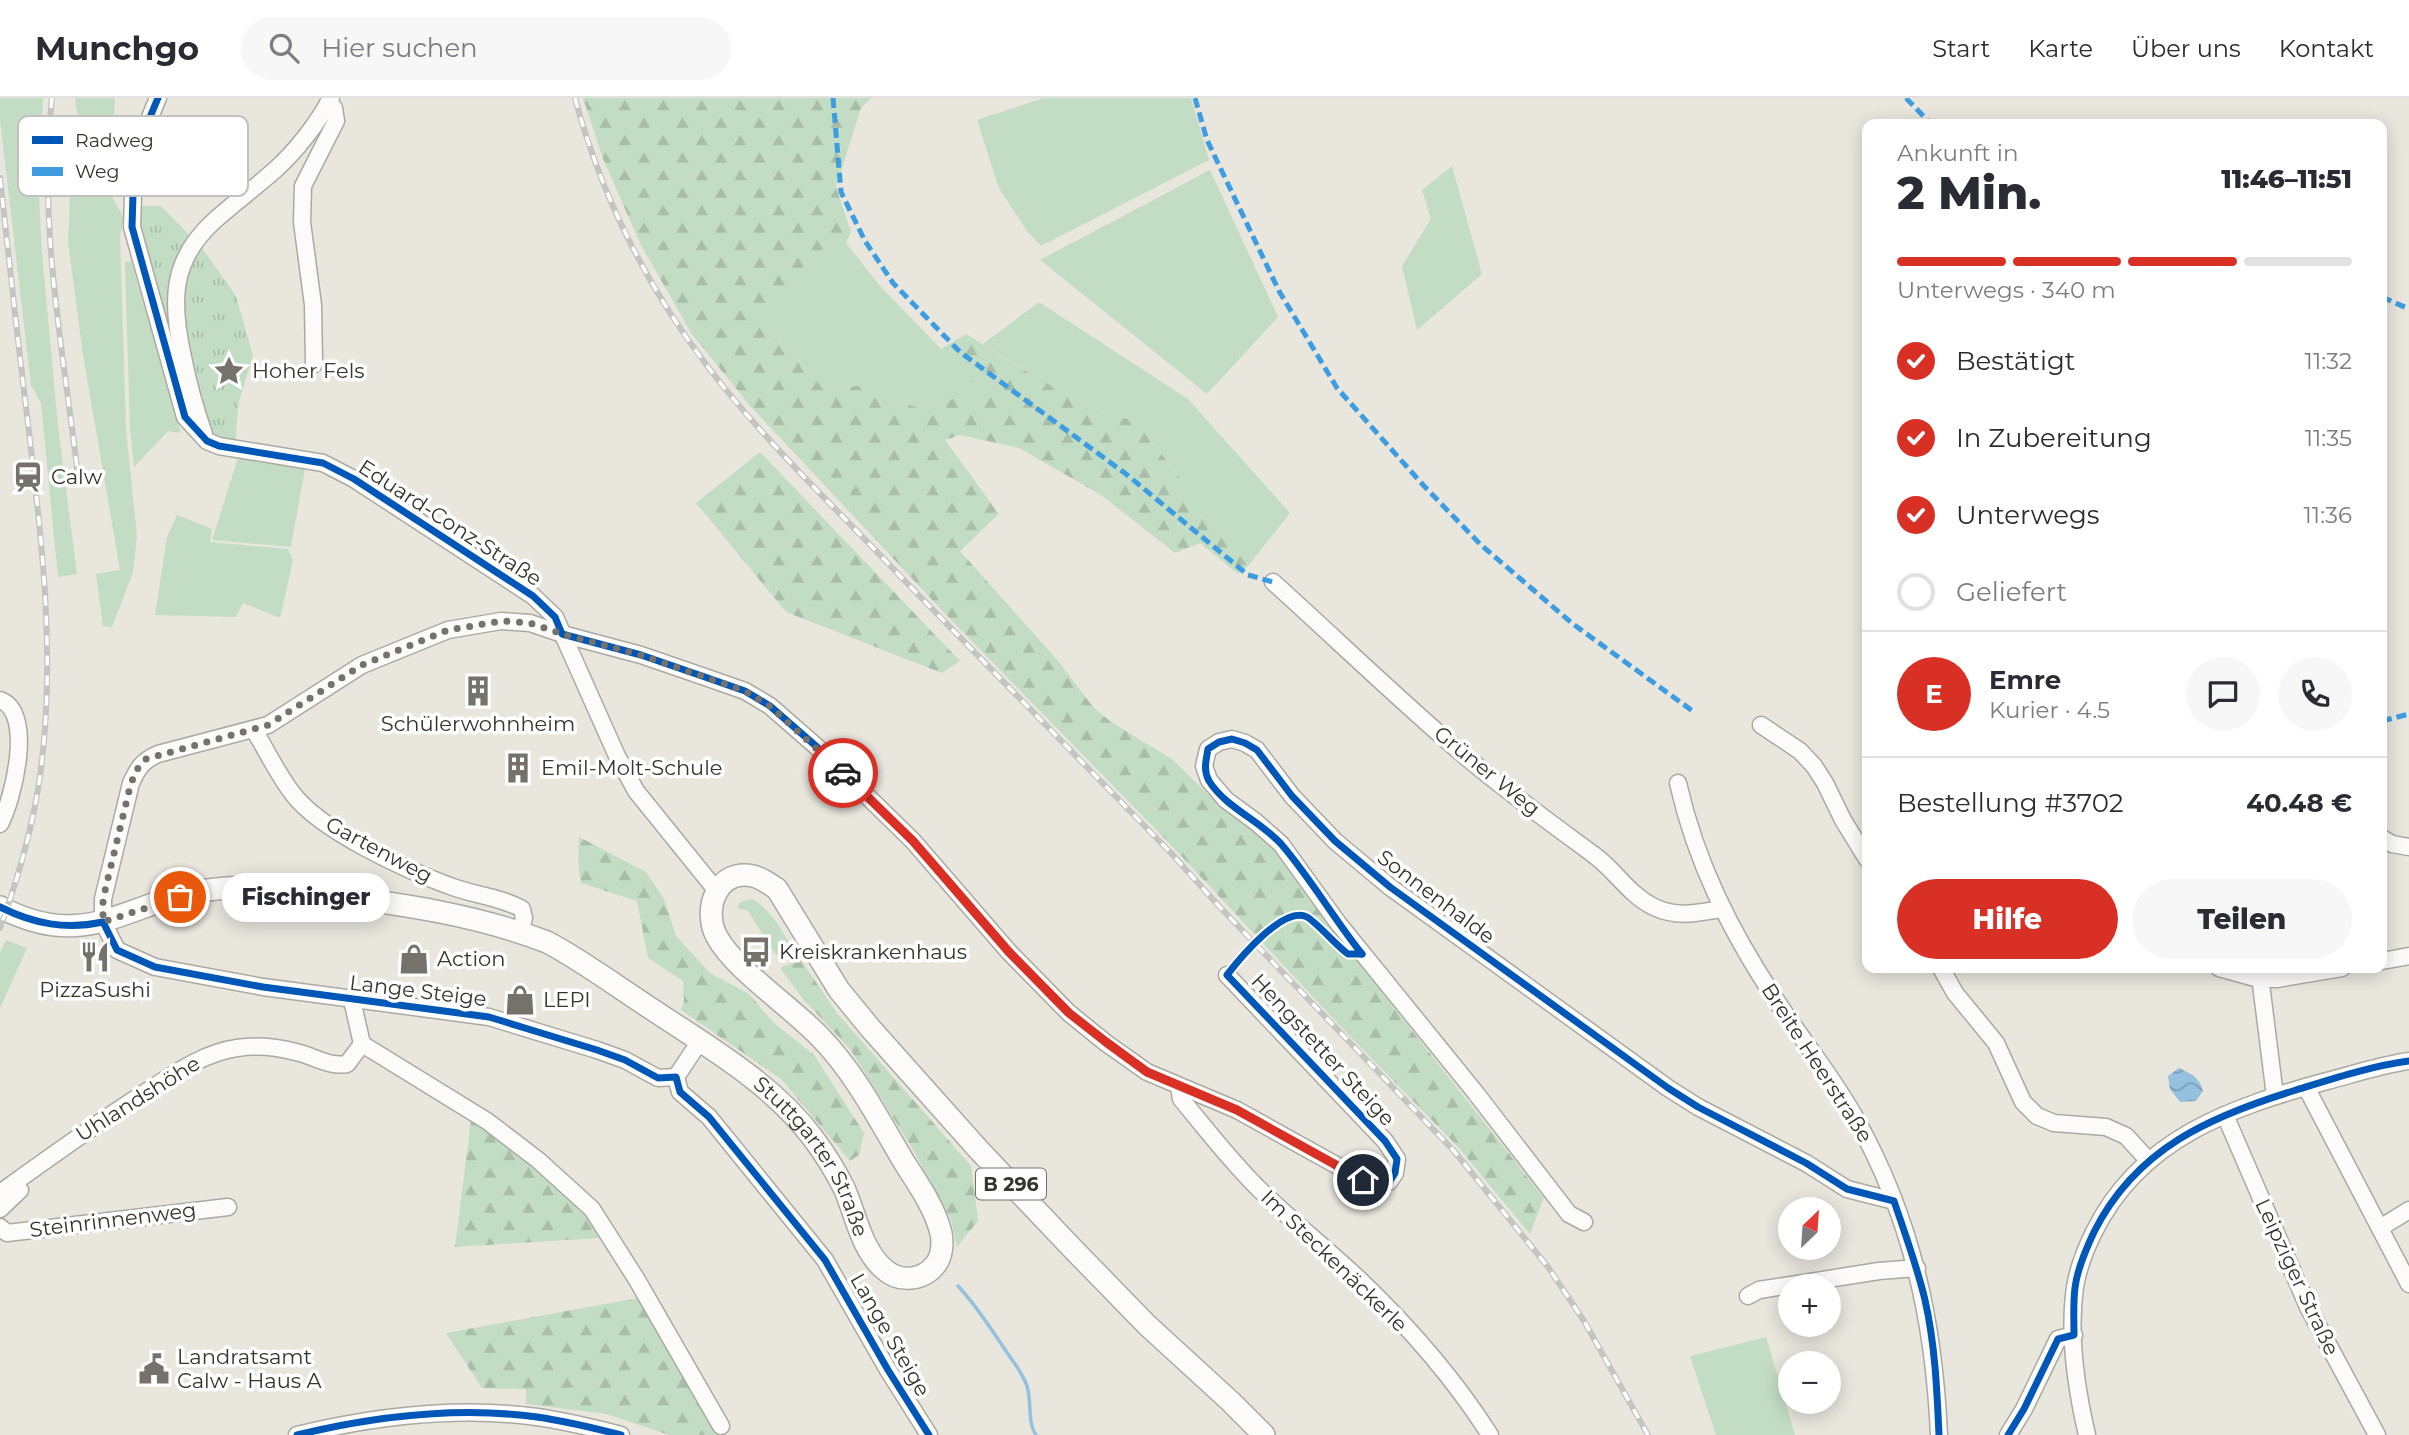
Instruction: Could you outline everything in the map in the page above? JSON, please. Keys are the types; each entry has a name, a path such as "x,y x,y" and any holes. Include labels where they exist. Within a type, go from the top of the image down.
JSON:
{"main road":[{"name":"B 296","path":"716,890 727,880 739,876 753,876 777,889 839,990 870,1029 1072,1248 1147,1325 1264,1435"},
{"name":"Stuttgarter Straße","path":"1,908 34,921 81,927 198,892 236,888 289,890 383,902 475,919 547,942 700,1041 781,1102 811,1135 829,1161 844,1189 871,1255 891,1275 914,1279 923,1275 935,1265 940,1256 942,1236 932,1209 844,1066 822,1039 749,972 717,938 710,920 712,898 716,890"}],"street":[{"path":"150,116 158,98"},
{"path":"248,192 278,167 330,101 336,121 303,186 302,222 313,305 314,364"},
{"path":"133,196 132,227 185,417 207,441"},
{"path":"207,441 192,399 177,330 174,301 177,279 192,244 213,221 243,196"},
{"name":"Eduard-Conz-Straße","path":"207,441 277,458 323,463 354,479 533,596 555,617 617,756 636,791 716,890"},
{"name":"Grüner Weg","path":"1273,582 1458,751 1598,858 1632,893 1653,907 1671,914 1688,915 1721,909"},
{"name":"Hengstetter Steige","path":"103,922 103,899 128,796 138,768 146,759 268,725 362,665 448,630 502,621 530,623 641,655 745,691 770,706 817,747 913,841 1009,952 1069,1013 1147,1072 1237,1110 1363,1180 1378,1184 1389,1182 1395,1173 1397,1159 1385,1141 1227,975"},
{"path":"0,700 13,710 19,749 13,790 0,824"},
{"path":"1761,725 1793,746 1814,766 1862,851"},
{"name":"Gartenweg","path":"254,730 294,796 317,816 341,833 444,884 522,909 524,918 520,932"},
{"name":"Sonnenhalde","path":"1584,1222 1569,1214 1475,1092 1338,923 1280,844 1226,800 1209,780 1205,766 1208,750 1219,742 1232,739 1257,750 1292,796 1335,841 1390,887 1668,1088 1698,1107 1806,1163 1847,1189 1894,1201"},
{"name":"Breite Heerstraße","path":"1678,783 1685,812 1721,909 1776,1001 1856,1118 1894,1201 1917,1268 1932,1343 1939,1435"},
{"path":"2387,841 2409,847"},
{"name":"Lange Steige","path":"103,922 117,950 155,967 263,987 489,1017 625,1060 658,1078 676,1077 680,1092 709,1117 825,1260 929,1435"},
{"path":"2387,960 2409,956"},
{"path":"1944,973 1955,993 1996,1042 2023,1102 2037,1116 2054,1123 2106,1127 2126,1136 2148,1160"},
{"path":"2275,1096 2259,973 2277,979 2312,973"},
{"path":"352,1000 362,1044 487,1121 538,1160 592,1209 637,1280 721,1426"},
{"path":"676,1077 700,1041"},
{"name":"Uhlandshöhe","path":"0,1193 166,1078 209,1055 238,1048 266,1047 297,1052 335,1066 347,1064 362,1044"},
{"path":"2087,1435 2075,1382 2075,1287 2088,1245 2103,1214 2122,1187 2148,1160 2205,1124 2225,1115 2275,1096 2409,1061"},
{"name":"Im Steckenäckerle","path":"1179,1087 1181,1099 1260,1190 1361,1281 1406,1327 1476,1412 1490,1435"},
{"path":"2306,1087 2409,1284"},
{"name":"Leipziger Straße","path":"2225,1115 2308,1307 2377,1435"},
{"name":"Steinrinnenweg","path":"0,1209 52,1164 53,1154"},
{"name":"Steinrinnenweg","path":"0,1227 7,1233 228,1207"},
{"path":"2380,1228 2409,1210"},
{"path":"1748,1296 1759,1290 1917,1268"},
{"path":"2008,1435 2024,1409 2058,1339 2074,1335"},
{"path":"297,1435 389,1416 442,1412 537,1417 621,1435"}],"green space":[{"path":"0,98 43,98 42,116 18,116 18,196 39,196 58,426 77,574 58,577 41,403 31,385 0,120"},
{"path":"75,98 115,98 114,116 78,116"},
{"path":"583,98 871,98 861,108 836,187 851,232 846,243 757,318 822,387 864,386 920,409 980,390 941,349 966,334 1041,380 1105,414 1136,421 1248,566 1238,574 1200,543 1175,553 1101,495 1019,448 960,435 945,440 999,514 960,551 1058,661 1093,707 1111,722 1172,759 1219,805 1274,849 1331,928 1544,1198 1530,1234 1458,1147 1171,845 952,621 751,407 691,333 641,245 603,159"},
{"path":"1044,98 1191,98 1209,160 1041,246 1027,231 999,188 977,120"},
{"path":"1452,166 1482,274 1417,330 1402,266 1431,219 1422,190"},
{"path":"1210,170 1278,317 1207,394 1040,260"},
{"path":"70,196 112,196 124,218 120,235 126,430 137,536 133,572 112,627 103,626 96,574 120,570 83,355 68,242"},
{"path":"136,206 161,206 202,248 236,296 253,356 239,401 235,442 210,439 181,330 168,332 137,231"},
{"path":"846,243 881,287 981,390 920,409 864,386 822,387 756,317"},
{"path":"131,261 181,433 168,431 134,467 130,429 125,262"},
{"path":"1039,302 1188,399 1290,513 1248,566 1136,421 1105,414 1041,380 983,344"},
{"path":"760,452 960,661 942,673 786,612 696,503"},
{"path":"238,458 305,468 291,547 212,540"},
{"path":"177,515 212,529 210,542 288,549 293,560 280,618 243,603 236,617 155,615 167,537"},
{"path":"579,837 646,872 664,899 676,936 710,973 749,994 774,1023 814,1055 864,1133 859,1155 850,1161 781,1079 681,1010 684,1002 683,981 648,958 637,901 581,883 578,863"},
{"path":"752,899 771,915 794,951 776,955 748,911 737,908 740,902"},
{"path":"6,940 27,948 0,1008 0,953"},
{"path":"800,959 837,1013 971,1166 978,1221 957,1247 951,1220 912,1148 850,1049 804,1000 780,968"},
{"path":"471,1121 531,1163 581,1209 599,1238 455,1247"},
{"path":"638,1298 719,1435 669,1435 607,1414 526,1404 526,1389 482,1388 446,1333"},
{"path":"1766,1337 1778,1378 1778,1414 1789,1414 1795,1435 1716,1435 1690,1356"}],"water":[{"path":"2179,1068 2199,1082 2203,1091 2196,1101 2180,1102 2170,1089 2168,1076"}],"waterway":[{"path":"958,1286 982,1316 1022,1376 1027,1386 1036,1435"}],"railway":[{"path":"50,116 52,98"},
{"path":"575,98 598,170 628,239 665,305 730,395 802,474 1171,853 1454,1151 1548,1267 1584,1321 1648,1435"},
{"path":"0,178 42,547 47,636 41,769 30,829 0,928"},
{"path":"48,196 59,334 78,476"}],"marked path":[{"path":"833,98 841,192 865,241 893,283 960,352 1126,474 1248,575 1273,582"},
{"path":"1195,98 1207,140 1279,291 1337,388 1424,486 1481,545 1573,624 1694,712"},
{"path":"1906,98 1926,119"},
{"path":"2387,299 2409,309"},
{"path":"2387,720 2409,714"}],"cycle path":[{"path":"150,116 158,98"},
{"path":"133,196 132,227 185,417 207,441 219,446 323,463 354,479 533,596 555,617 562,634 641,655 702,676 745,691 770,706 817,747 913,841 1009,952 1069,1013 1147,1072 1237,1110 1363,1180 1378,1184 1389,1182 1395,1173 1397,1159 1385,1141 1227,975 1263,935 1297,915 1311,920 1348,954 1362,954"},
{"path":"1362,954 1303,871 1274,836 1216,791 1207,777 1208,749 1219,742 1232,739 1257,750 1292,796 1335,841 1390,887 1668,1088 1698,1107 1806,1163 1847,1189 1894,1201 1925,1300 1935,1367 1939,1435"},
{"path":"0,907 25,918 50,924 103,922 117,950 155,967 263,987 489,1017 625,1060 658,1078 676,1077 680,1092 709,1117 825,1260 929,1435"},
{"path":"2008,1435 2024,1409 2058,1339 2074,1335 2075,1288 2082,1259 2111,1203 2131,1178 2179,1139 2234,1111 2338,1077 2409,1061"},
{"path":"297,1435 386,1418 476,1412 548,1419 621,1435"}],"way so far":[{"path":"180,897 103,922 103,899 131,783 146,759 268,725 362,665 418,640 471,625 502,621 530,623 641,655 745,691 770,706 843,773"}],"place":[{"name":"Hoher Fels","path":"229,371"},
{"name":"Calw","path":"28,477"},
{"name":"Schülerwohnheim","path":"478,691"},
{"name":"Emil-Molt-Schule","path":"518,768"},
{"name":"Fischinger","path":"180,897"},
{"name":"Kreiskrankenhaus","path":"756,952"},
{"name":"PizzaSushi","path":"95,957"},
{"name":"Action","path":"414,959"},
{"name":"LEPI","path":"520,1000"},
{"name":"Landratsamt Calw - Haus A","path":"154,1369"}],"route":[{"path":"843,773 913,841 1009,952 1069,1013 1106,1042 1147,1072 1237,1110 1363,1180"}]}
